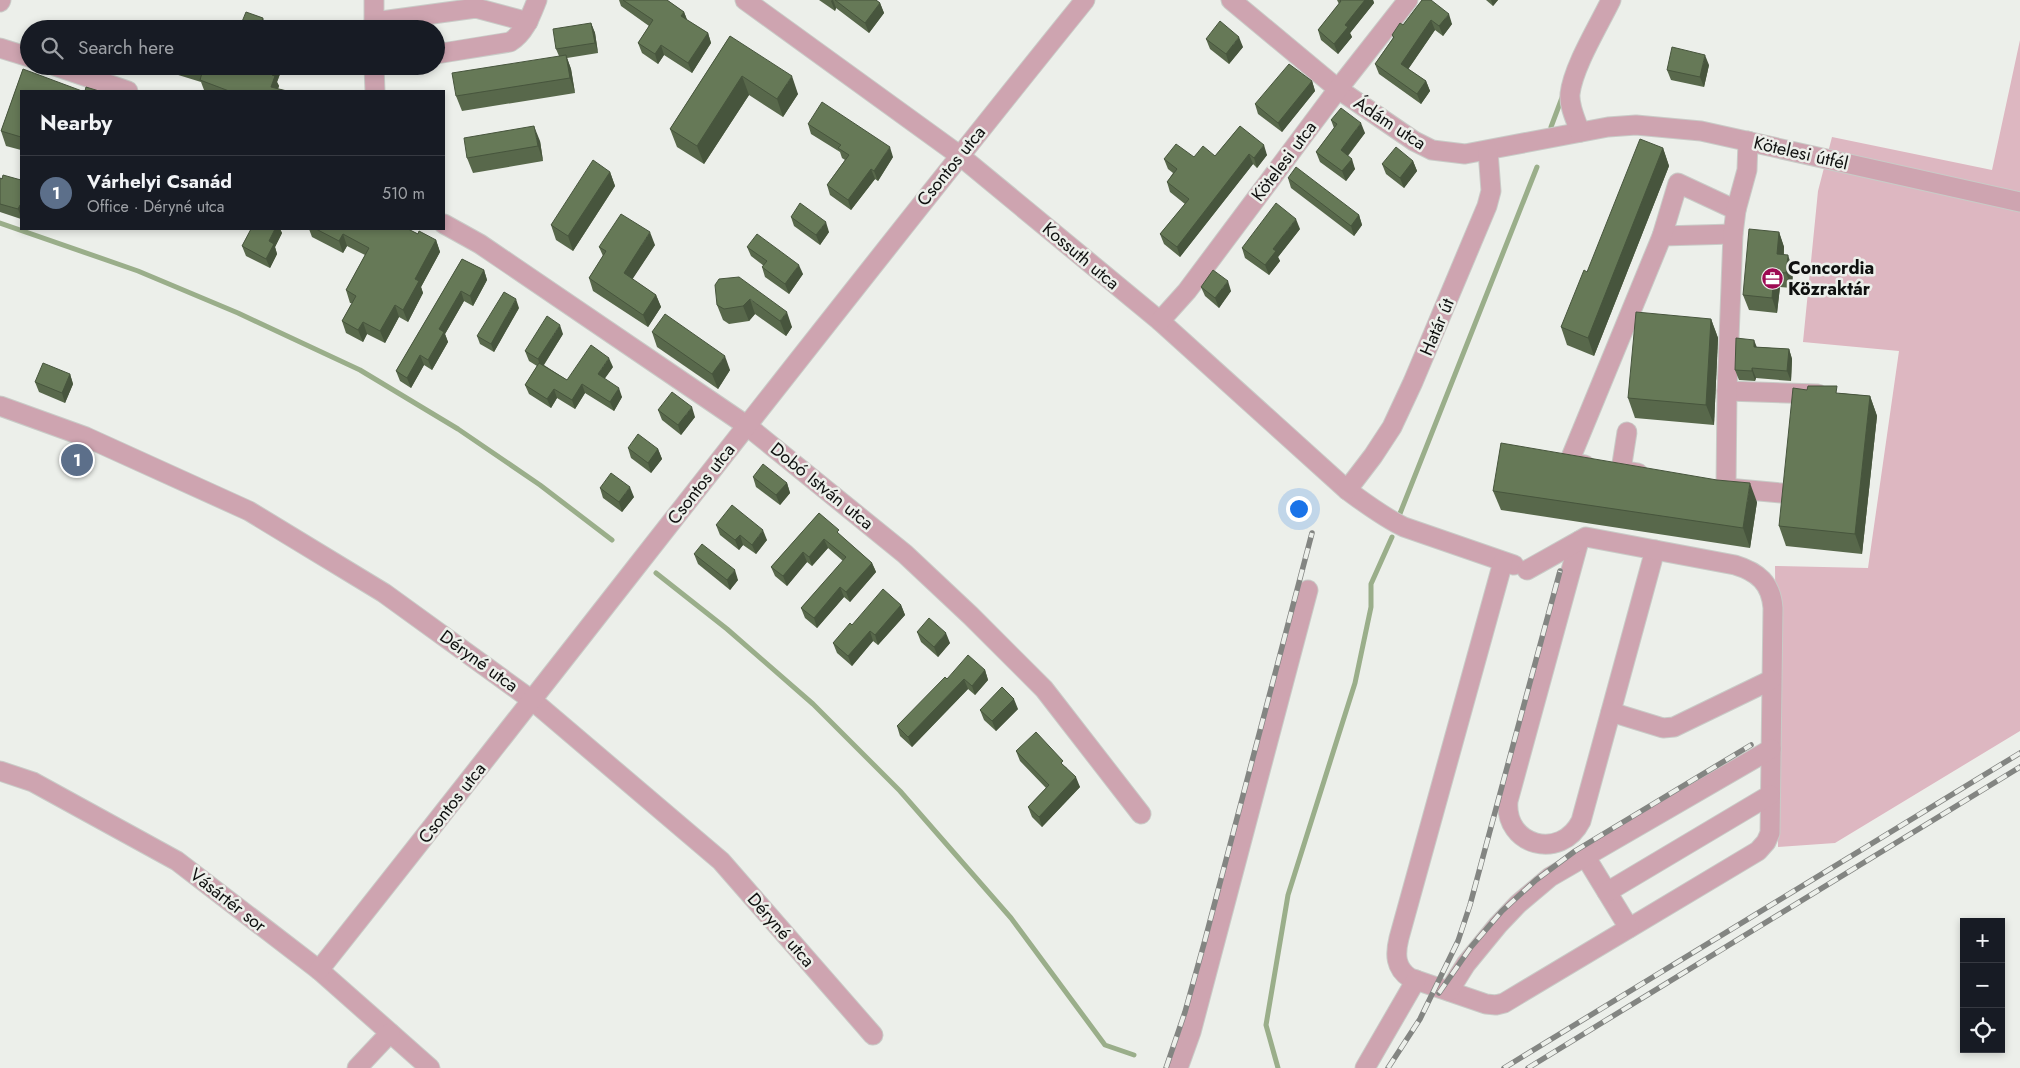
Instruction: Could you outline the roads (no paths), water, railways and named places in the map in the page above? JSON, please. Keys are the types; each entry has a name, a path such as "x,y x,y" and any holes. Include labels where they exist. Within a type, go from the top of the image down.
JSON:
{"street":[{"path":"374,0 374,20"},
{"path":"445,53 494,45 514,39 528,22 537,0"},
{"name":"Kossuth utca","path":"745,0 960,155 1160,321 1347,490 1387,519 1404,527 1534,573 1579,541"},
{"name":"Csontos utca","path":"319,970 533,701 746,424 1085,0"},
{"name":"Ádám utca","path":"1231,0 1338,90 1414,141 1432,150 1466,154 1580,132"},
{"name":"Kötelesi utca","path":"1160,321 1187,291 1408,0"},
{"path":"1580,132 1572,112 1570,95 1579,66 1611,0"},
{"path":"396,20 460,5 528,22"},
{"path":"494,45 504,17"},
{"path":"0,48 20,55"},
{"path":"81,75 125,90"},
{"path":"374,75 375,90"},
{"name":"Kötelesi útfél","path":"1580,132 1608,127 1653,125 1701,131 2020,202"},
{"path":"1726,488 1727,391 1733,234 1736,210 1747,170 1748,141"},
{"name":"Határ út","path":"1347,490 1392,427 1413,382 1484,213 1491,191 1488,151"},
{"path":"1659,477 1569,462 1662,236 1678,183 1736,210"},
{"name":"Dobó István utca","path":"445,225 488,250 746,424 905,554 971,616 1044,689 1141,814"},
{"path":"1662,236 1733,234"},
{"path":"1727,391 1833,395"},
{"name":"Déryné utca","path":"0,406 86,438 249,511 384,593 533,701 721,861 874,1035"},
{"path":"1621,470 1627,432"},
{"path":"1707,485 1781,494"},
{"path":"1503,562 1396,954 1399,966 1404,974 1416,980 1486,1004 1496,1005 1504,1003 1758,851 1766,842 1770,833 1773,608 1771,593 1764,580 1753,572 1735,565 1586,537 1579,541 1508,801 1510,819 1524,838 1540,844 1552,844 1570,836 1578,826 1583,815 1655,550"},
{"path":"1178,1068 1191,1032 1308,590"},
{"path":"1611,712 1663,728 1674,727 1772,680"},
{"path":"1449,991 1482,943 1518,904 1550,877 1771,749"},
{"name":"Vásártér sor","path":"0,771 33,782 177,861 319,970 430,1068"},
{"path":"1607,892 1770,795"},
{"path":"1585,856 1629,928"},
{"path":"1365,1068 1416,980"},
{"path":"357,1068 390,1033"}],"waterway":[{"path":"1551,127 1563,95"},
{"path":"1399,516 1537,167"},
{"path":"0,223 20,230"},
{"path":"20,230 138,271 238,313 360,370 458,429 540,485 612,540"},
{"path":"1278,1068 1266,1025 1288,895 1355,683 1371,607 1371,584 1392,537"},
{"path":"656,573 727,629 813,704 900,791 1011,918 1105,1045 1134,1055"}],"railway":[{"path":"1166,1068 1185,1012 1205,940 1312,533"},
{"path":"1388,1068 1420,1019 1458,941 1470,905 1560,571"},
{"path":"1439,993 1471,947 1502,911 1536,880 1575,851 1751,745"},
{"path":"1504,1068 2020,753"},
{"path":"1528,1068 2020,767"}],"place":[{"name":"Concordia Közraktár","path":"1772,278"},
{"name":"Várhelyi Csanád","path":"77,460"}]}
